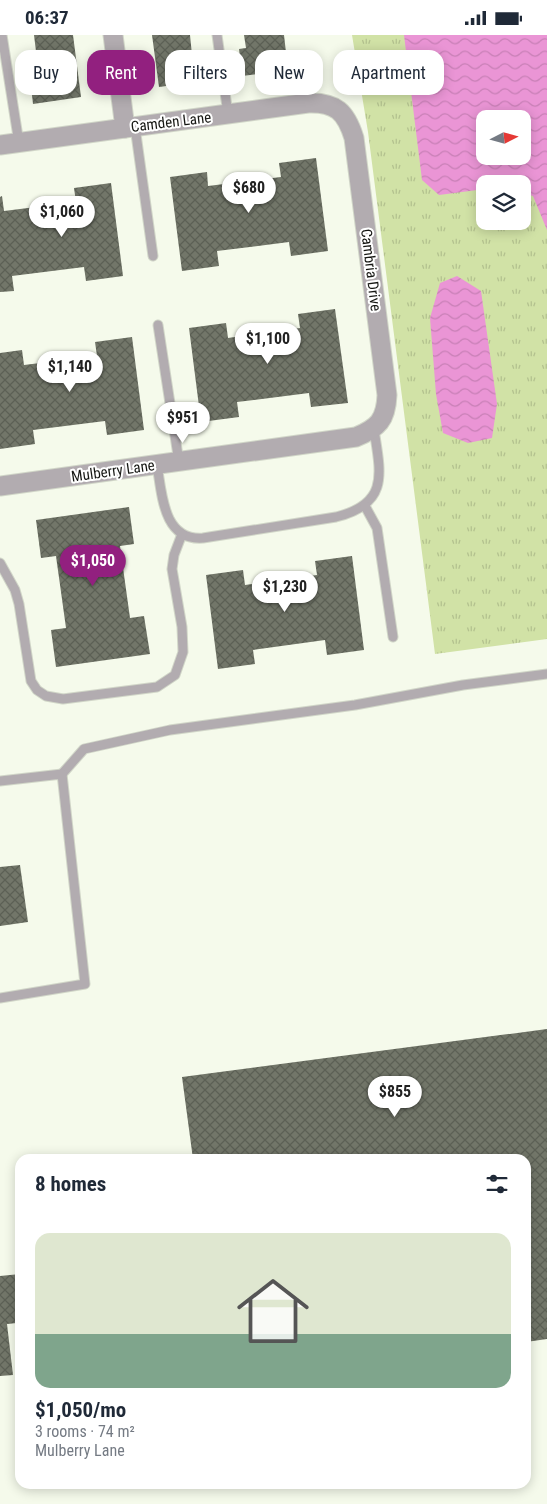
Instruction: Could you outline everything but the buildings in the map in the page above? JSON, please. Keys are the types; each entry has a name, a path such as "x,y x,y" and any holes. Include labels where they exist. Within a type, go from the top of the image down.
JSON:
{"street":[{"path":"113,35 130,127"},
{"name":"Camden Lane","path":"0,145 308,103 331,105 340,111"},
{"name":"Cambria Drive","path":"340,111 350,125 354,138 387,395 387,408 374,430"},
{"name":"Mulberry Lane","path":"0,486 341,441 374,430"}],"lane":[{"path":"2,35 19,143"},
{"path":"218,35 228,115"},
{"path":"130,127 153,256"},
{"path":"158,325 178,462"},
{"path":"157,465 168,517 174,527 182,534 203,538 336,517 352,513 365,505 375,494 380,465 374,430"},
{"path":"365,505 377,528 393,637"},
{"path":"0,563 15,590 19,604 31,681 37,690 46,696 63,699 157,687 175,675 183,652 182,627 172,569 174,555 182,534"},
{"path":"0,781 62,774 84,749 170,730 355,705 463,685 547,674"},
{"path":"0,998 86,984 62,774"}],"green space":[{"path":"352,35 547,35 547,639 435,654 362,95 444,95 444,50 354,50"}],"water":[{"path":"404,35 547,35 547,230 533,196 531,195 531,175 476,175 476,190 439,195 422,180 411,95 444,95 444,50 406,50"},
{"path":"457,276 481,291 497,404 492,438 468,443 443,433 436,394 430,318 440,283"}]}
